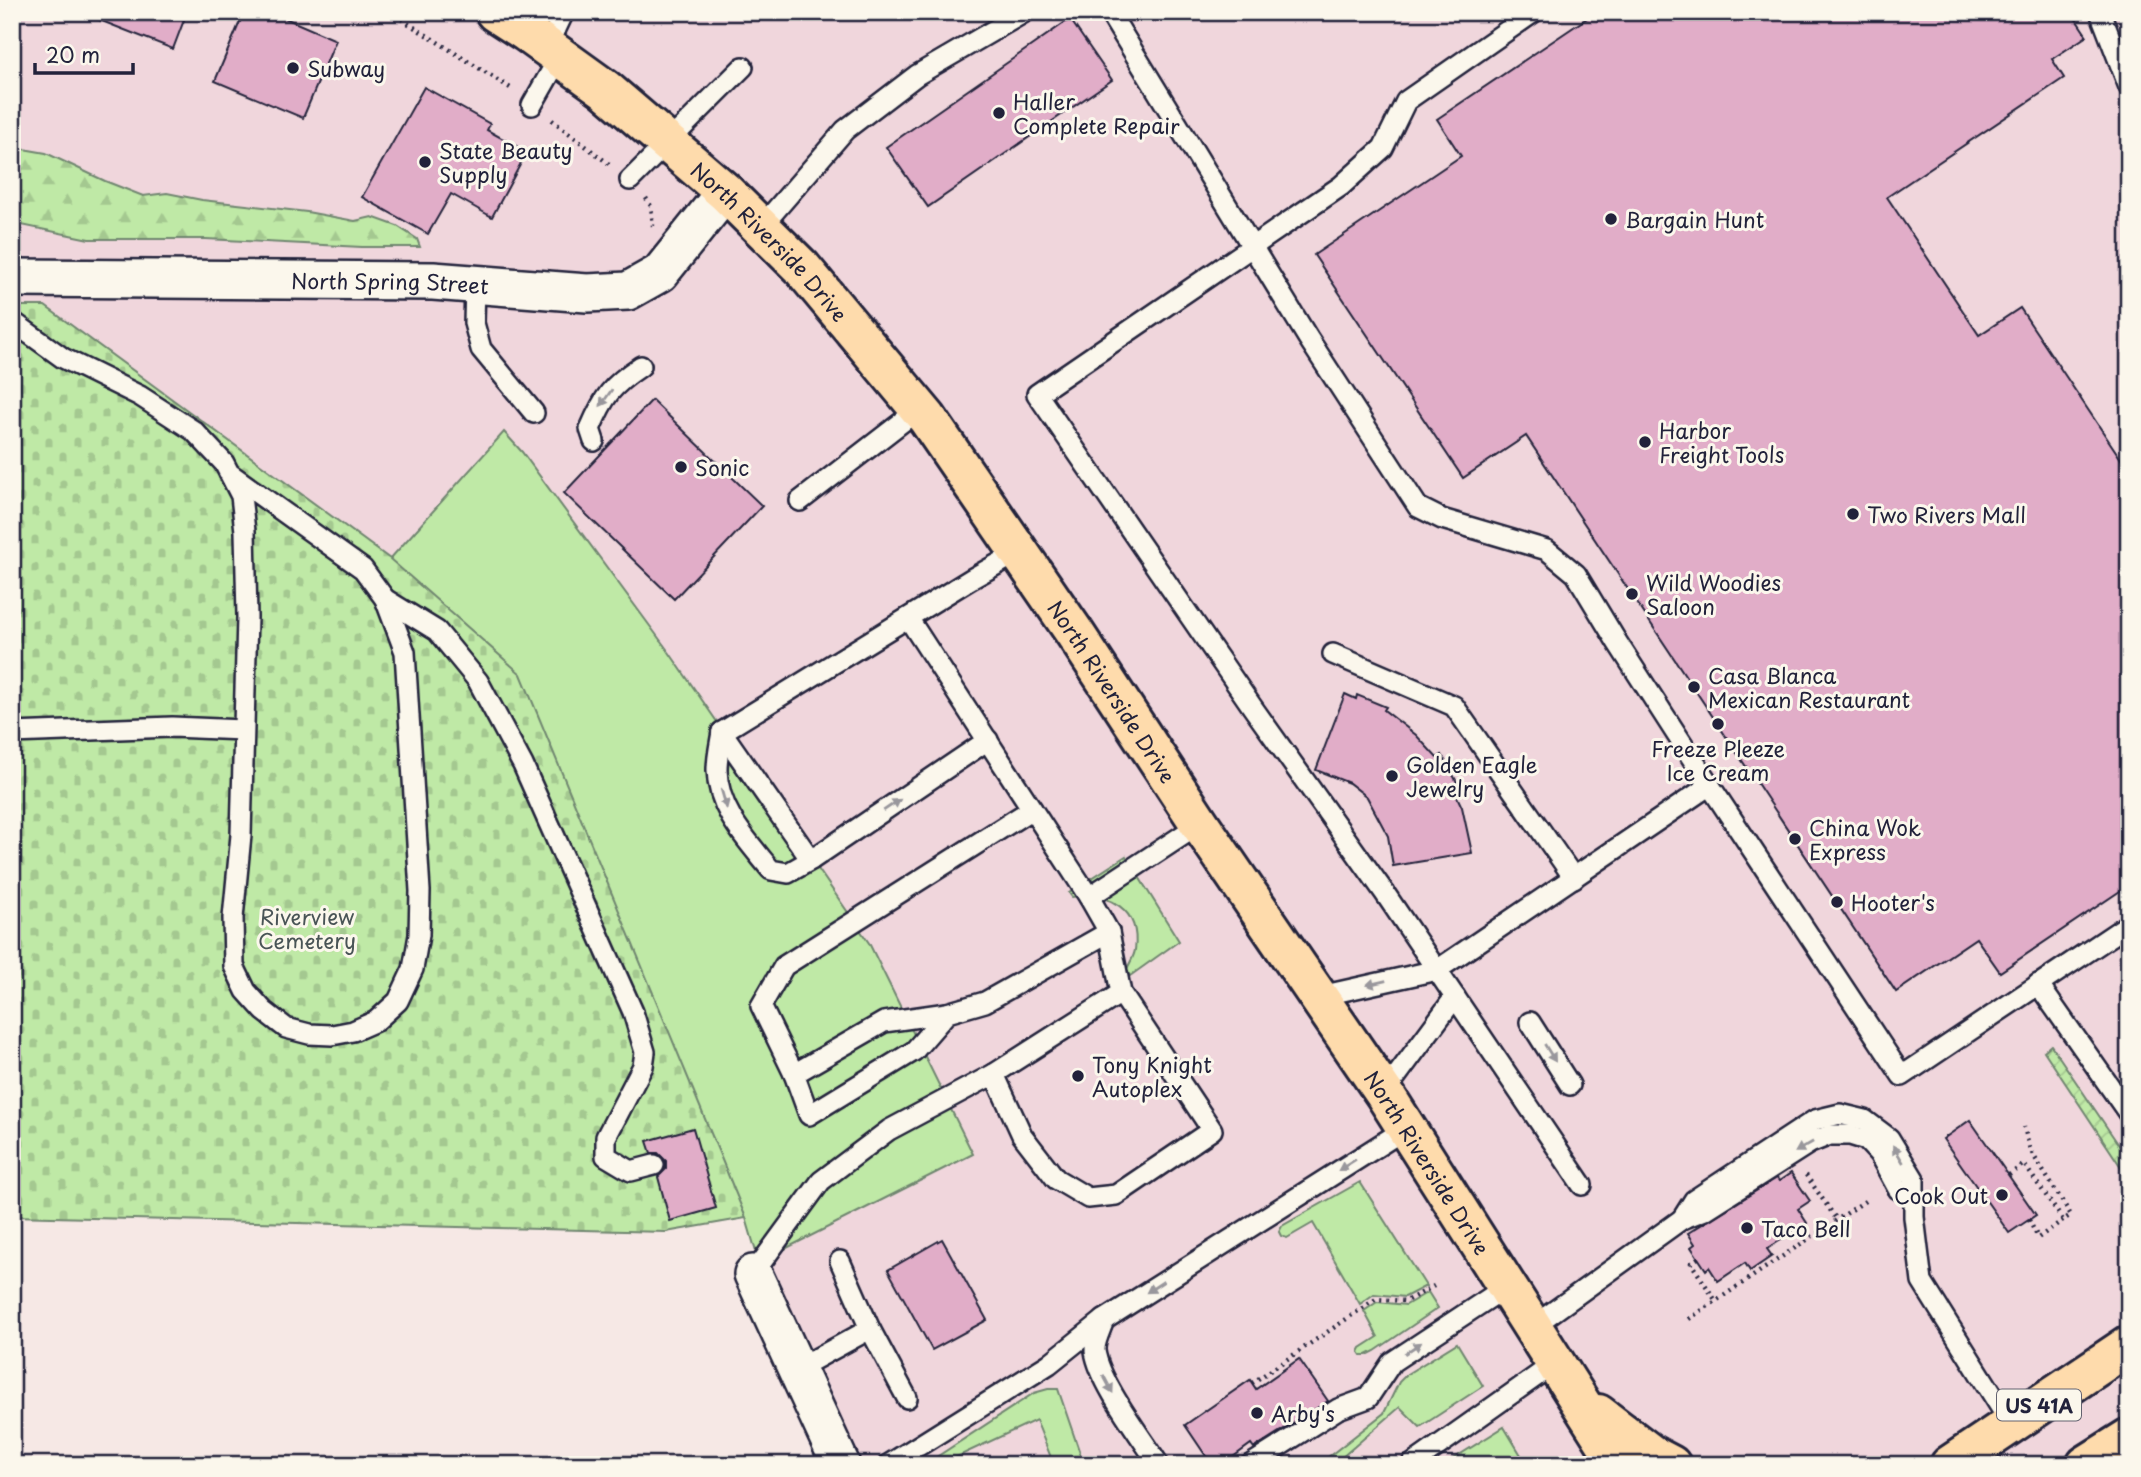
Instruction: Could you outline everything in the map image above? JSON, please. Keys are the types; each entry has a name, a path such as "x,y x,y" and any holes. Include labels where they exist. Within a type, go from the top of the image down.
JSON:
{"highway":[{"name":"North Riverside Drive","path":"495,12 604,89 725,192 802,268 919,409 1019,552 1316,997 1384,1093 1620,1465"},
{"name":"US 41A","path":"1950,1465 2129,1345"},
{"path":"1579,1401 1652,1455 1671,1465"},
{"path":"2086,1465 2129,1438"}],"street":[{"name":"North Spring Street","path":"12,278 433,281 587,293 628,291 660,273 725,192"},
{"path":"753,1274 841,1465"}],"lane":[{"path":"532,105 554,52 564,12"},
{"path":"761,227 845,130 917,75 1024,12"},
{"path":"1109,12 1308,338 1418,507 1442,519 1547,550 1576,574 1617,642 1902,1076 2129,924"},
{"path":"1534,12 1406,101 1383,148 1341,186 1037,394 1437,970 1582,1185"},
{"path":"2100,12 2129,87"},
{"path":"630,180 743,67"},
{"path":"475,284 474,323 481,349 534,413"},
{"path":"12,321 63,358 140,396 194,431 224,463 229,473 241,496 245,531 247,617 241,835 233,918 234,966 246,990 264,1012 286,1028 309,1034 332,1035 353,1031 376,1021 398,1001 413,969 419,935 420,891 405,652 385,599 363,569 229,473"},
{"path":"594,441 590,429 601,402 619,381 640,366"},
{"path":"800,501 919,409"},
{"path":"722,732 1019,552"},
{"path":"385,599 437,631 478,681 523,765 617,974 643,1042 643,1066 606,1137 606,1156 631,1171 654,1165"},
{"path":"908,618 1109,932 1121,993 1212,1130 1116,1195 1088,1198 1056,1179 1022,1135 994,1074"},
{"path":"1333,654 1454,706 1574,878"},
{"path":"12,733 172,727 243,730"},
{"path":"722,732 717,771 724,804 736,827 771,870 788,873 988,740"},
{"path":"722,732 811,860"},
{"path":"1316,997 1437,970 1710,785"},
{"path":"947,1013 914,1051 809,1115 794,1074 761,1006 784,966 1032,809"},
{"path":"1088,897 1200,824"},
{"path":"794,1074 884,1022 947,1013 985,1002 1109,932"},
{"path":"2038,985 2129,1114"},
{"path":"753,1274 821,1181 889,1130 994,1074 1121,993"},
{"path":"1384,1093 1455,997"},
{"path":"1530,1022 1570,1085"},
{"path":"1682,1219 1694,1200 1815,1120 1840,1114 1865,1120 1889,1138 1913,1179 1922,1282 2011,1424"},
{"path":"888,1465 1049,1364 1104,1320 1405,1129"},
{"path":"1532,1327 1682,1219 1705,1210 1791,1154 1830,1135 1850,1135 1866,1139 1879,1154 1898,1189 1914,1198"},
{"path":"840,1261 870,1329 907,1398"},
{"path":"1250,1465 1338,1409 1368,1398 1392,1362 1506,1287"},
{"path":"1104,1320 1095,1348 1098,1364 1110,1388 1159,1465"},
{"path":"797,1369 870,1329"},
{"path":"1412,1465 1555,1363"}],"path":[{"path":"390,12 506,84 630,180 642,191 651,206 651,236"},
{"path":"2024,1127 2030,1150 2071,1214 2038,1238 2029,1220"},
{"path":"1791,1154 1837,1220"},
{"path":"2008,1175 2024,1164 2063,1220"},
{"path":"1689,1319 1865,1201"},
{"path":"1698,1258 1691,1263 1716,1301"},
{"path":"1252,1383 1376,1299 1406,1301 1434,1286"}],"shaded area":[{"path":"12,12 2129,12 2129,1465 851,1465 759,1262 972,1155 669,652 522,452 504,433 390,559 45,306 12,306"}],"green space":[{"path":"12,147 46,153 143,196 167,193 355,221 372,217 397,226 417,239 420,247 362,247 206,239 89,239 12,223"},
{"name":"Riverview Cemetery","path":"12,306 45,306 390,559 521,674 746,1218 666,1232 12,1216"},
{"path":"504,432 522,452 669,652 869,943 973,1154 759,1262 746,1218 390,559"},
{"path":"1126,856 1179,941 1130,976 1126,971 1134,953 1135,936 1133,924 1127,914 1109,900 1098,897 1072,897 1069,893"},
{"path":"2051,1045 2129,1160 2129,1179 2044,1051"},
{"path":"1360,1182 1426,1286 1405,1297 1374,1294 1360,1304 1313,1223 1287,1238 1279,1232 1282,1226"},
{"path":"1428,1292 1438,1308 1375,1351 1361,1355 1361,1348 1378,1337 1364,1311 1377,1302 1406,1305"},
{"path":"1457,1343 1483,1386 1420,1427 1400,1407 1333,1465 1318,1465 1384,1413 1399,1382 1407,1374"},
{"path":"1058,1389 1084,1465 1054,1465 1036,1420 944,1463 929,1462 1034,1393"},
{"path":"1504,1427 1527,1465 1446,1465 1448,1462"}],"building":[{"path":"84,12 187,12 173,49"},
{"name":"Subway","path":"244,12 271,12 336,40 303,118 215,81"},
{"name":"Two Rivers Mall","path":"1596,12 2071,12 2087,36 2052,59 2064,78 1887,197 1979,335 2020,308 2129,471 2129,885 2000,972 1976,938 1896,992 1526,436 1463,478 1314,255 1461,156 1437,119"},
{"name":"Haller Complete Repair","path":"1070,19 1112,80 928,207 886,147"},
{"name":"State Beauty Supply","path":"424,87 490,124 487,130 527,152 492,217 451,194 428,234 362,197"},
{"path":"652,400 762,506 674,599 564,493"},
{"name":"Golden Eagle Jewelry","path":"1345,694 1356,699 1357,695 1386,707 1384,710 1416,735 1437,758 1442,755 1457,782 1452,786 1462,807 1472,853 1393,866 1388,836 1367,797 1349,783 1316,770"},
{"name":"Cook Out","path":"1970,1120 2036,1215 2009,1233 1943,1139"},
{"path":"693,1128 716,1208 670,1221 658,1177 666,1169 666,1161 658,1153 651,1153 647,1141"},
{"name":"Taco Bell","path":"1791,1173 1810,1201 1798,1209 1807,1223 1767,1249 1772,1256 1750,1271 1745,1263 1718,1281 1709,1267 1706,1270 1691,1247 1695,1244 1688,1233 1777,1178 1779,1181"},
{"path":"942,1239 987,1320 932,1350 888,1270"},
{"name":"Arby's","path":"1299,1359 1328,1401 1254,1448 1251,1444 1222,1465 1212,1465 1185,1425 1250,1380 1256,1389"}],"place":[{"name":"Subway","path":"293,68"},
{"name":"Haller Complete Repair","path":"999,113"},
{"name":"State Beauty Supply","path":"425,162"},
{"name":"Bargain Hunt","path":"1611,219"},
{"name":"Harbor Freight Tools","path":"1645,442"},
{"name":"Sonic","path":"681,467"},
{"name":"Two Rivers Mall","path":"1853,514"},
{"name":"Wild Woodies Saloon","path":"1632,594"},
{"name":"Casa Blanca Mexican Restaurant","path":"1694,687"},
{"name":"Freeze Pleeze Ice Cream","path":"1718,724"},
{"name":"Golden Eagle Jewelry","path":"1392,776"},
{"name":"China Wok Express","path":"1795,839"},
{"name":"Hooter's","path":"1837,902"},
{"name":"Tony Knight Autoplex","path":"1078,1076"},
{"name":"Cook Out","path":"2002,1195"},
{"name":"Taco Bell","path":"1747,1228"},
{"name":"Arby's","path":"1257,1413"}]}
